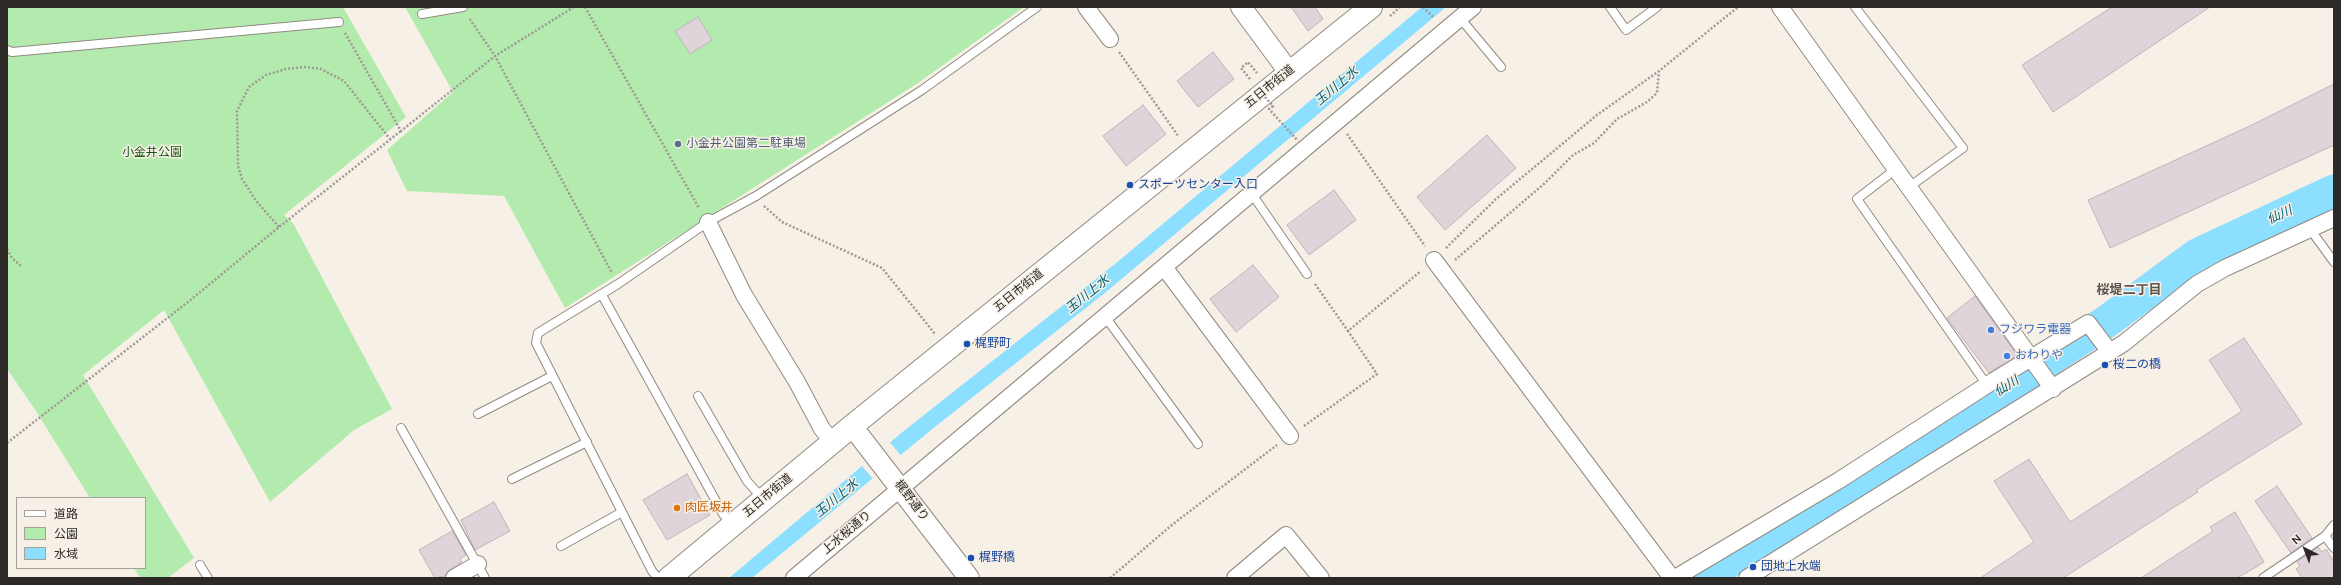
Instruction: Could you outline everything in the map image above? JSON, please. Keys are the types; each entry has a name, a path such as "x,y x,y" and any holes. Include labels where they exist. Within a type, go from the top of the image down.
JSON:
{"main road":[{"name":"五日市街道","path":"669,578 832,442 1370,7"}],"street":[{"path":"1086,7 1110,39"},
{"path":"1241,7 1289,72"},
{"name":"上水桜通り","path":"794,578 897,483 1164,267 1473,7"},
{"path":"1780,7 1909,188 2032,356 2053,389"},
{"path":"1747,578 1925,466 2053,389 2110,352 2197,284 2225,268 2334,218"},
{"path":"708,222 744,295 797,382 822,429 832,442"},
{"path":"1438,265 1673,578 1838,482 1987,384 2088,323 2110,352"},
{"path":"1164,267 1290,436"},
{"name":"梶野通り","path":"852,426 969,578"},
{"path":"1235,578 1286,535 1321,578"},
{"path":"454,578 481,571"}],"lane":[{"path":"422,14 463,7"},
{"path":"658,578 652,571 552,376 536,343 538,333 602,295 708,222 756,196 922,90 1036,7"},
{"path":"1610,7 1626,30 1657,7"},
{"path":"1855,7 1963,148 1909,188"},
{"path":"1460,18 1501,67"},
{"path":"7,50 12,52 339,22"},
{"path":"1896,169 1857,199 1987,384"},
{"path":"1252,194 1308,274"},
{"path":"2310,229 2334,262"},
{"path":"602,295 723,514 732,525"},
{"path":"1104,315 1198,444"},
{"path":"478,414 552,376"},
{"path":"698,396 747,481 763,500"},
{"path":"401,428 481,571"},
{"path":"512,479 587,442"},
{"path":"561,546 622,512"},
{"path":"2263,578 2325,536 2334,524"},
{"path":"2325,536 2334,548"},
{"path":"200,565 208,578"}],"path":[{"path":"463,7 495,56 618,284"},
{"path":"7,443 188,302 278,227 495,56 574,7"},
{"path":"586,7 708,222"},
{"path":"1424,7 1438,23"},
{"path":"1438,265 1496,199 1597,115 1659,71 1738,7"},
{"path":"339,22 401,131"},
{"path":"1110,39 1190,152"},
{"path":"1261,78 1248,62 1241,68 1273,106 1270,109 1298,141"},
{"path":"278,227 253,196 242,179 238,166 237,111 249,87 266,75 286,69 306,67 322,69 344,82 390,139"},
{"path":"1438,265 1544,183 1573,155 1594,143 1617,120 1647,102 1657,93 1659,71"},
{"path":"1338,121 1438,265"},
{"path":"756,196 771,215 782,222 882,268 948,349"},
{"path":"7,249 12,258 21,266"},
{"path":"1308,274 1348,331"}],"green space":[{"name":"小金井公園","path":"7,7 343,7 406,117 284,215 293,223 392,409 354,430 270,502 164,310 83,375 194,558 168,578 140,578 135,569 146,569 146,497 89,497 36,411 7,369"},
{"path":"405,7 1024,7 918,83 565,308 504,196 407,191 387,150 453,92"}],"water":[{"name":"玉川上水","path":"1422,7 1446,7 1106,292 931,430 752,578 729,578 900,434 1115,264"}],"pier":[{"path":"889,441 902,457 874,480 861,465"}],"building":[{"path":"1291,7 1315,7 1323,19 1308,31"},
{"path":"2112,7 2210,7 2053,112 2022,65"},
{"path":"698,17 712,40 690,54 675,31"},
{"path":"1213,52 1234,79 1198,107 1177,81"},
{"path":"2334,84 2334,145 2110,248 2088,200 2252,125"},
{"path":"1143,105 1166,134 1126,166 1103,136"},
{"path":"1487,135 1516,168 1445,230 1417,197"},
{"path":"1334,190 1356,220 1309,255 1287,225"},
{"path":"1253,265 1279,297 1236,332 1210,299"},
{"path":"1975,296 2017,355 1989,373 1947,318"},
{"path":"2244,338 2302,424 2196,490 2198,492 2063,578 1980,578 2034,542 1994,481 2029,459 2070,522 2242,411 2209,360"},
{"name":"肉匠坂井","path":"687,474 710,515 667,540 643,500"},
{"path":"2277,486 2312,538 2291,553 2255,501"},
{"path":"494,502 510,531 475,550 461,520"},
{"path":"2235,512 2264,562 2237,578 2141,578 2213,531 2210,527"},
{"path":"452,531 466,555 460,559 462,562 449,570 445,576 435,578 419,550"},
{"path":"2318,547 2322,552 2326,549 2334,562 2334,578 2302,578 2296,569 2300,566 2297,562"}],"waterway":[{"name":"仙川","path":"1702,578 1915,448 2106,322 2197,255 2334,191"}],"place":[{"name":"小金井公園第二駐車場","path":"678,144"},
{"name":"スポーツセンター入口","path":"1130,185"},
{"name":"フジワラ電器","path":"1991,330"},
{"name":"梶野町","path":"967,344"},
{"name":"おわりや","path":"2007,356"},
{"name":"桜二の橋","path":"2105,365"},
{"name":"肉匠坂井","path":"677,508"},
{"name":"梶野橋","path":"971,558"},
{"name":"団地上水端","path":"1753,567"}],"district":[{"name":"桜堤二丁目","path":"2129,291"}]}
